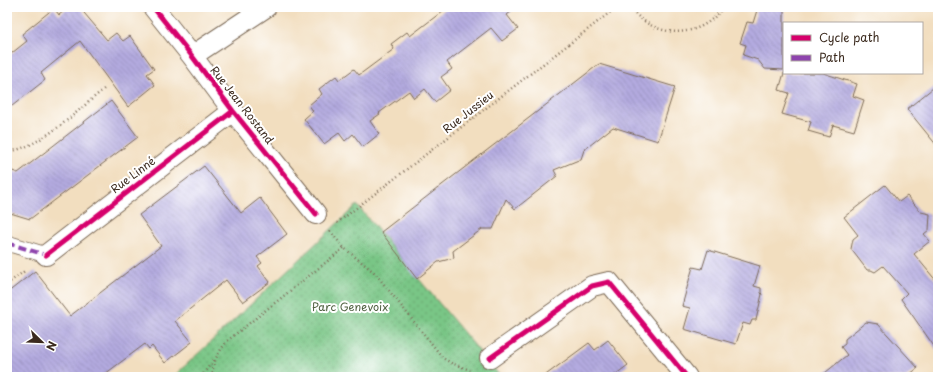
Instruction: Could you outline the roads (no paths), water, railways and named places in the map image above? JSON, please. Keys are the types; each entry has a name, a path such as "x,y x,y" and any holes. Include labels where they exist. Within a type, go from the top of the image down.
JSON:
{"street":[{"name":"Rue Jean Rostand","path":"153,7 233,111 316,214"},
{"path":"192,56 266,7"},
{"name":"Rue Linné","path":"7,243 46,255 233,111"},
{"path":"490,358 592,286 609,282 687,377"}],"park label":[{"name":"Parc Genevoix","path":"350,307"}]}
